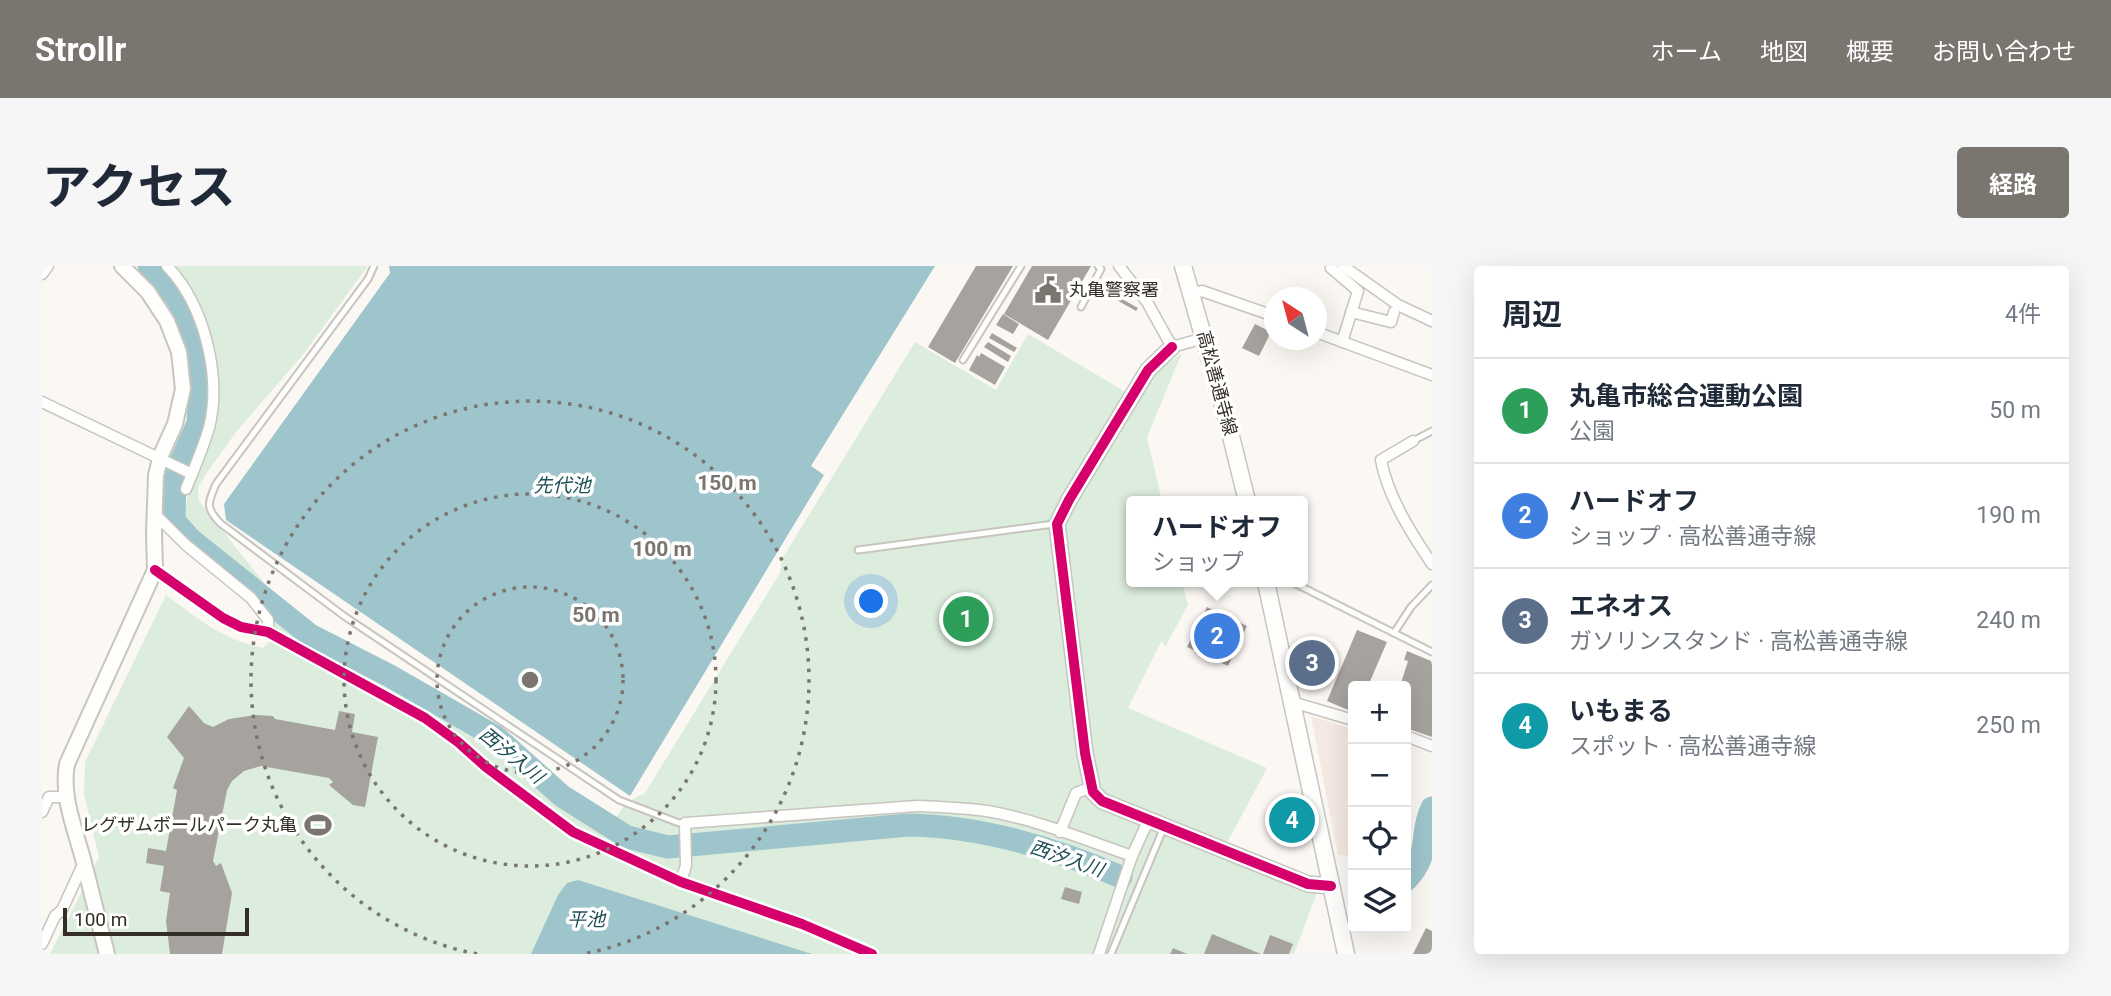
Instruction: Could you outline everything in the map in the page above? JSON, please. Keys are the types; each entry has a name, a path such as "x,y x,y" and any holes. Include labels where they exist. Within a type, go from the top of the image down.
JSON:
{"main road":[{"name":"高松善通寺線","path":"1183,266 1246,496"},
{"path":"1267,587 1346,954"}],"street":[{"path":"42,274 48,266"},
{"path":"107,954 67,797 65,776 67,764 155,570 156,475 165,460 183,389 179,352 167,321 159,307 122,266"},
{"path":"167,266 195,306 202,324 210,362 212,387 209,427 186,489"},
{"path":"1119,266 1147,302 1172,347"},
{"path":"1332,266 1331,268 1358,291 1342,342"},
{"path":"1343,266 1398,305 1432,321"},
{"path":"1191,294 1202,291 1264,312"},
{"path":"1351,312 1391,322 1394,313"},
{"path":"1327,336 1432,375"},
{"path":"1204,338 1172,347 1148,370 1057,524 1085,752 1092,787 1102,801 1148,821 1308,884 1331,886"},
{"path":"42,402 192,474"},
{"path":"1413,441 1381,460 1384,474 1413,536 1432,564"},
{"path":"154,513 186,545 251,598 268,620 268,632"},
{"path":"155,570 223,618 241,627 268,632 425,718 573,832 681,881 802,924 872,954"},
{"path":"1292,702 1348,719"},
{"path":"1411,738 1432,746"},
{"path":"1060,832 1076,793 1092,787"},
{"path":"42,812 45,796 67,797"},
{"path":"681,881 686,864 685,823 917,806 990,812 1132,856"},
{"path":"1098,954 1132,856 1148,821"},
{"path":"42,944 55,916 62,910 83,862"}],"lane":[{"path":"374,266 360,290 216,484 209,501 210,512 220,523 344,616 619,800 685,823"},
{"path":"962,360 1021,266"},
{"path":"1081,307 1101,269 1098,266"},
{"path":"1413,441 1432,431"},
{"path":"858,551 1057,524"},
{"path":"1394,633 1411,607 1432,585"},
{"path":"1302,587 1432,652"},
{"path":"1111,954 1164,827"}],"shaded area":[{"path":"1311,716 1348,727 1348,856 1338,855"}],"green space":[{"path":"174,266 368,266 302,356 236,432 198,488 199,501 303,632 494,743 516,763 612,823 626,803 645,793 780,573 782,559 915,342 996,390 1028,334 1139,400 1155,372 1182,353 1147,437 1161,496 1126,496 1126,587 1183,587 1188,605 1165,647 1162,640 1128,708 1267,768 1219,858 1302,888 1318,890 1294,954 50,954 99,857 84,794 85,762 166,595 223,634 263,648 271,640 254,606 178,544 191,481 215,403 212,346 192,288"}],"water":[{"name":"先代池","path":"389,266 935,266 811,466 824,475 630,796 226,520 224,504 390,273"},
{"name":"平池","path":"578,880 812,954 531,954 558,895 567,883"}],"building":[{"path":"976,266 1013,266 955,363 928,347"},
{"name":"丸亀警察署","path":"1032,266 1091,266 1048,340 1004,314"},
{"path":"1101,287 1138,308 1136,311 1099,290"},
{"path":"1003,314 1019,324 1013,334 996,325"},
{"path":"1255,324 1264,328 1264,346 1259,356 1242,348"},
{"path":"992,333 1017,348 1014,352 989,338"},
{"path":"988,342 1011,356 1008,362 984,347"},
{"path":"981,353 1005,367 995,385 969,370 977,355 979,357"},
{"path":"1207,607 1247,626 1228,666 1187,647"},
{"path":"1357,630 1387,642 1370,681 1348,681 1348,710 1327,701"},
{"path":"1407,651 1431,661 1432,737 1411,730 1411,681 1402,681 1408,661 1404,660"},
{"path":"189,706 204,723 213,727 229,719 256,715 273,716 275,719 335,730 339,711 355,714 352,732 378,737 365,807 353,805 329,785 333,782 329,778 261,766 244,771 232,781 227,790 213,861 216,866 221,863 232,893 222,954 170,954 166,921 170,893 160,891 164,866 146,863 148,848 166,851 177,790 173,788 184,758 167,737"},
{"path":"1300,806 1306,830 1284,834 1278,810"},
{"path":"1065,887 1082,892 1079,904 1061,899"},
{"path":"1426,928 1432,931 1432,954 1413,954"},
{"path":"1212,934 1261,954 1204,954"},
{"path":"1270,935 1293,944 1289,954 1263,954"},
{"path":"1173,948 1187,954 1170,954"}],"waterway":[{"name":"西汐入川","path":"149,266 178,300 197,348 200,376 198,423 175,475 174,521 190,539 310,635 390,676 496,737 562,796 627,837 668,847 908,825 935,826 990,834 1043,848 1121,877"},
{"path":"1411,874 1422,852 1432,808"}],"cycle path":[{"path":"1172,347 1148,370 1057,524 1085,753 1093,792 1102,801 1308,884 1331,886"},
{"path":"155,570 223,618 241,627 268,632 425,718 573,832 681,882 802,924 872,954"}],"place":[{"name":"丸亀警察署","path":"1048,290"},
{"name":"丸亀市総合運動公園","path":"966,619"},
{"name":"ハードオフ","path":"1217,636"},
{"name":"エネオス","path":"1312,663"},
{"name":"いもまる","path":"1292,820"},
{"name":"レグザムボールパーク丸亀","path":"318,825"}]}
